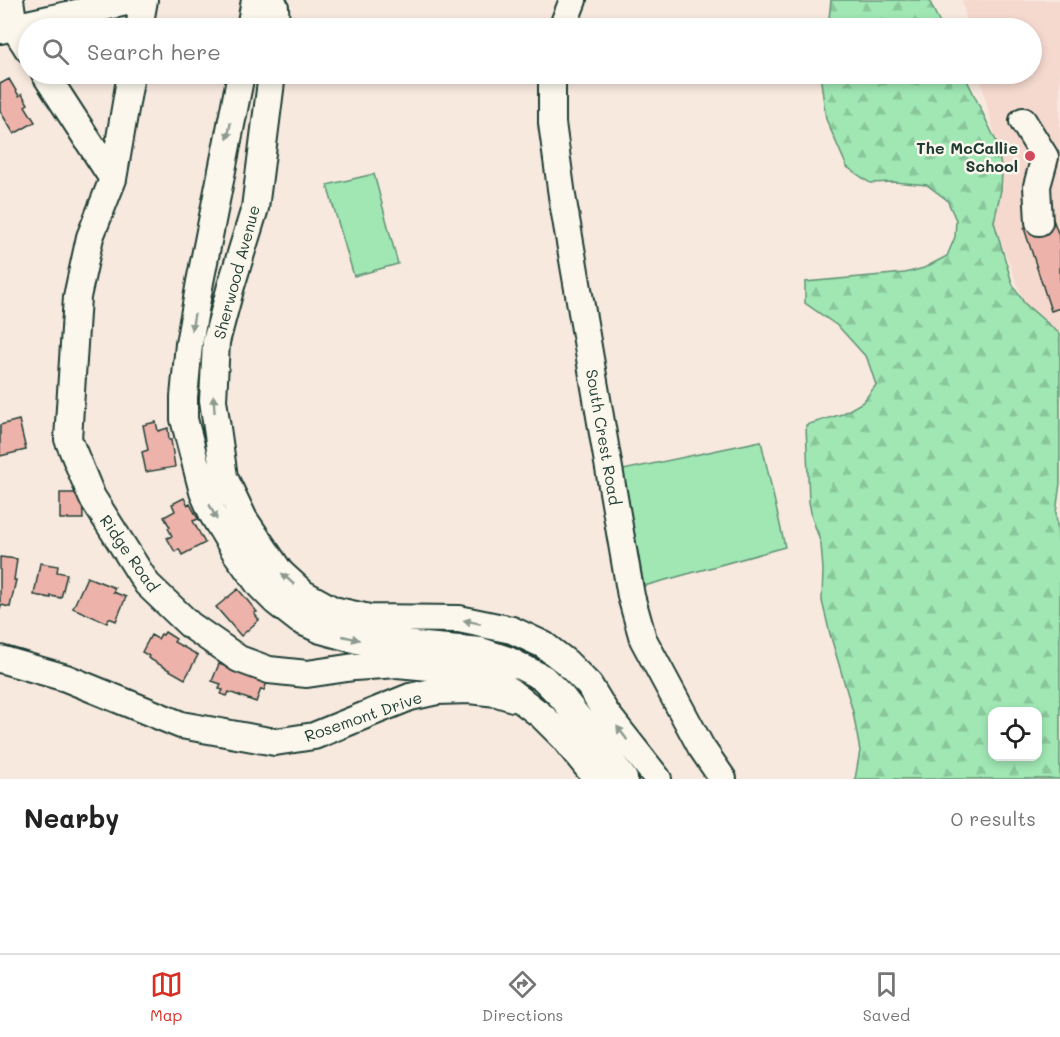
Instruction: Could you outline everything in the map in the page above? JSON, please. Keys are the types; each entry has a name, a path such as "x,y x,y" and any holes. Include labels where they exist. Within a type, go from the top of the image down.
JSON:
{"street":[{"path":"10,0 7,28 18,39"},
{"path":"53,18 135,0"},
{"path":"141,18 144,0"},
{"path":"252,18 255,0"},
{"path":"272,0 276,18"},
{"path":"566,18 573,0"},
{"path":"51,84 113,179"},
{"name":"Ridge Road","path":"129,84 113,179 90,237 77,297 68,439 92,497 147,584 190,625 239,659 269,670 307,674 397,664 486,672 542,716 564,738 597,779"},
{"name":"Sherwood Avenue","path":"239,84 189,344 184,397 184,419 203,492 217,523 260,586 299,620 321,630 357,640 481,651 508,660 543,678 562,697 624,779"},
{"name":"Sherwood Avenue","path":"271,84 255,208 216,342 213,400 224,477 244,519 280,572 304,594 333,609 369,618 459,619 512,630 544,645 566,662 589,685 606,713 658,779"},
{"name":"South Crest Road","path":"552,84 552,123 562,196 631,596 643,639 701,747 723,779"},
{"path":"1023,121 1053,163 1036,186 1039,222"},
{"name":"Rosemont Drive","path":"0,659 66,678 181,725 275,742 314,736 410,697 437,691 469,690 496,693 522,700"}],"shaded area":[{"name":"The McCallie School","path":"962,0 1060,0 1060,334 1024,303 994,222 1001,190 1002,171 982,84 1042,84 1042,18 966,18"}],"green space":[{"path":"831,0 929,0 937,18 829,18"},
{"path":"821,84 969,84 996,141 1002,171 1001,190 994,222 1012,283 1024,303 1060,334 1060,483 1056,513 1060,558 1060,779 855,779 860,751 853,712 822,601 821,544 809,502 806,425 842,414 863,402 876,385 867,358 839,327 805,303 805,282 905,273 924,268 947,256 955,237 956,220 947,200 927,185 894,182 870,183 847,167 826,119"},
{"path":"374,174 398,264 354,276 327,185"},
{"path":"761,441 785,547 644,586 623,470"}],"building":[{"path":"9,79 19,96 22,94 28,104 25,106 35,122 14,134 0,111 0,84"},
{"path":"1053,219 1060,236 1060,308 1051,311 1024,228"},
{"path":"19,420 26,450 0,456 0,425"},
{"path":"156,422 158,431 168,428 175,467 146,472 142,452 148,450 143,425"},
{"path":"60,493 82,493 83,519 60,519"},
{"path":"184,498 198,519 193,521 205,543 182,555 179,549 175,552 167,538 172,536 164,517 175,511 172,504"},
{"path":"0,557 17,559 14,580 16,580 10,607 1,605 0,609"},
{"path":"40,563 58,566 57,572 67,574 61,598 34,595"},
{"path":"87,577 115,588 113,592 126,597 116,621 109,618 107,623 73,608"},
{"path":"238,589 257,612 254,613 259,620 241,636 216,607"},
{"path":"165,632 176,639 174,642 198,655 185,679 148,658 149,656 142,652 151,635 158,639"},
{"path":"219,664 227,667 228,665 268,680 264,690 261,689 256,702 229,692 227,696 221,694 223,690 219,689 221,684 212,681"}],"place":[{"name":"The McCallie School","path":"1030,156"}]}
